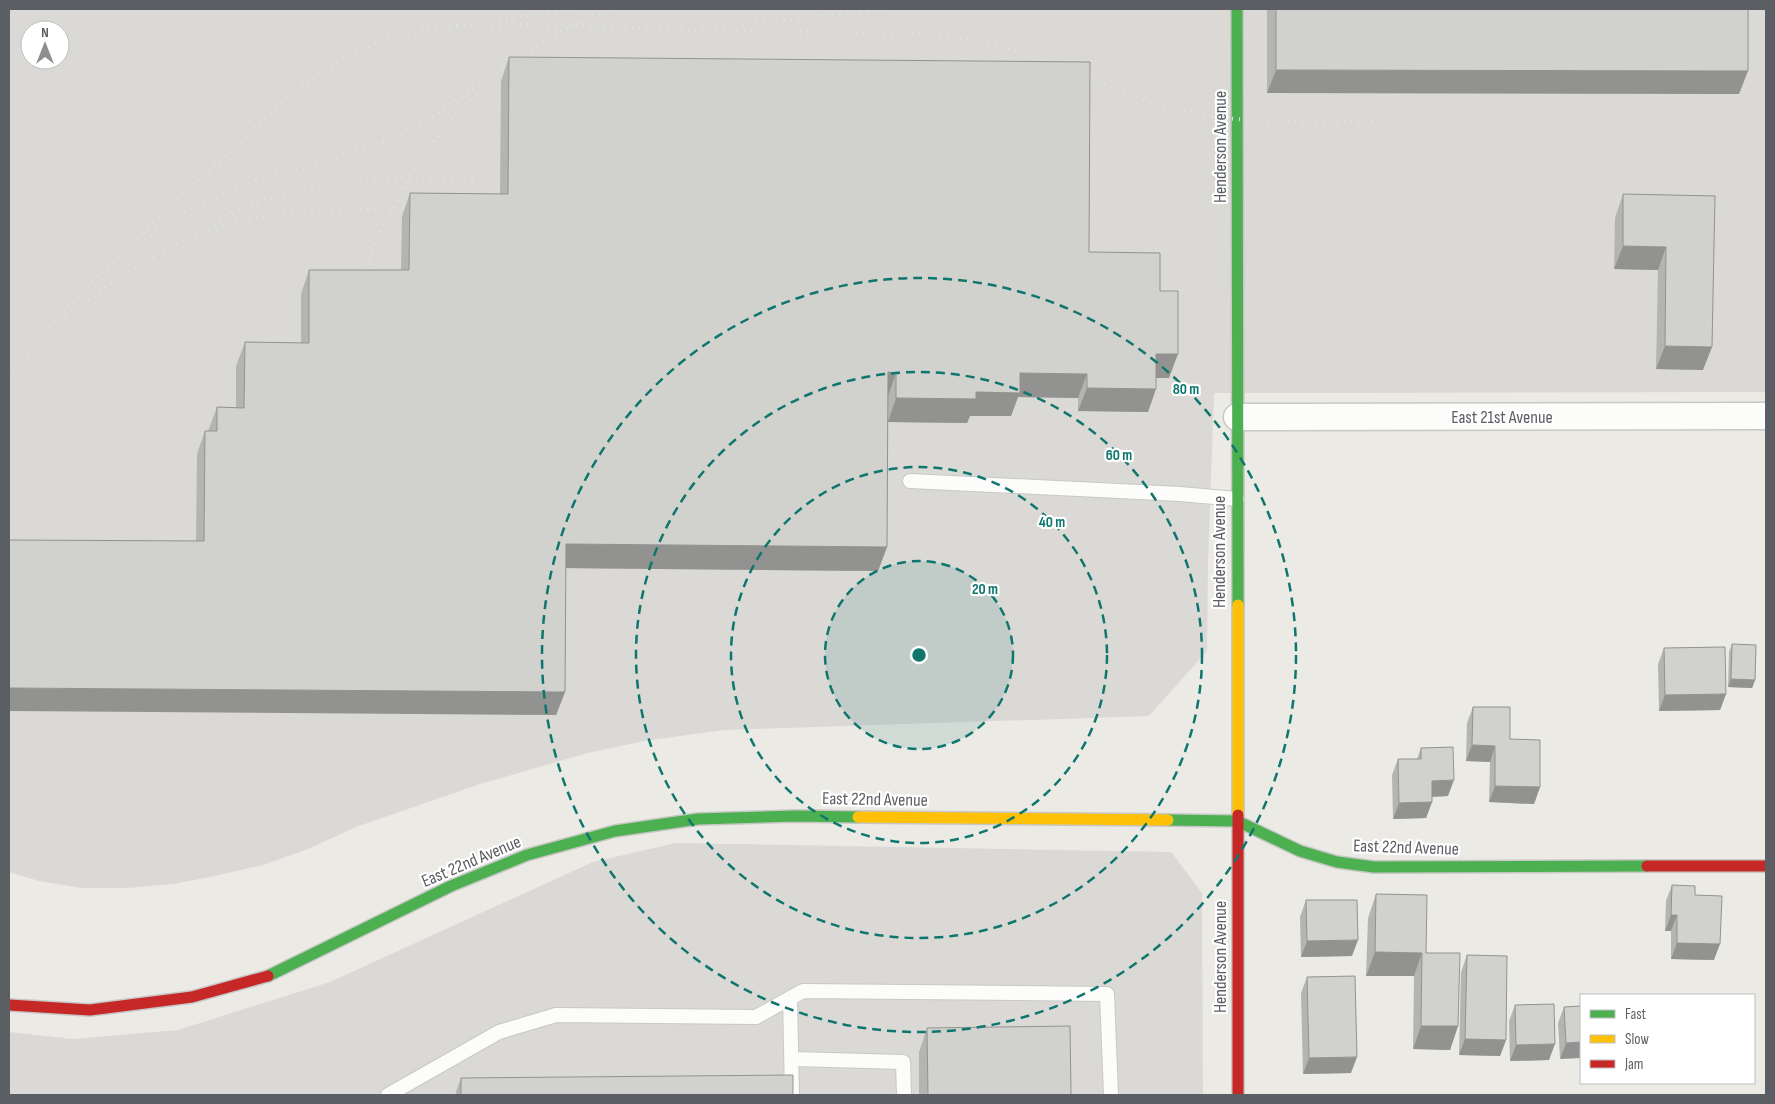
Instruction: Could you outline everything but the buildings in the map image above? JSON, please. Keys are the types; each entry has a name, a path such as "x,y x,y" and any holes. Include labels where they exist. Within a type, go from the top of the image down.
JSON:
{"street":[{"name":"Henderson Avenue","path":"1237,9 1238,1095"},
{"name":"East 21st Avenue","path":"1237,417 1766,416"},
{"name":"East 22nd Avenue","path":"9,1005 90,1010 192,997 272,975 451,886 527,855 615,831 698,819 796,816 1237,821 1300,851 1337,862 1374,867 1766,866"}],"lane":[{"path":"910,481 1180,494 1237,499"},
{"path":"388,1095 499,1032 556,1015 756,1017 803,991 1107,994 1111,1095"},
{"path":"790,998 792,1095"},
{"path":"792,1059 903,1062 904,1095"}],"shaded area":[{"path":"9,9 1766,9 1766,392 1214,393 1207,651 1149,716 724,730 644,741 588,753 480,784 356,827 308,849 263,865 174,884 127,888 82,888 39,881 9,872"},
{"path":"676,843 1171,852 1202,893 1203,1095 9,1095 9,1032 73,1039 178,1030 330,982 593,862"}],"railway":[{"path":"499,20 576,9"},
{"path":"145,240 179,214 244,185 371,147 399,135 434,116 543,42 589,17 615,9"},
{"path":"742,24 887,9"},
{"path":"457,25 573,25 642,29 940,34 1002,47 1062,67"},
{"path":"9,376 81,292 289,95 349,56 382,41 416,31 462,25"},
{"path":"1078,74 1144,99 1177,109 1212,116 1272,121 1375,122"},
{"path":"360,284 387,217 410,175 438,136 478,93"},
{"path":"213,223 245,207 309,188 374,180 476,179"},
{"path":"66,317 102,289 179,241 233,222 284,213 418,207"}],"traffic: fast":[{"path":"1237,9 1238,605"},
{"path":"268,976 451,886 527,855 615,831 698,819 796,816 858,817"},
{"path":"1168,820 1237,821 1300,851 1337,862 1374,867 1647,866"}],"traffic: slow":[{"path":"1238,605 1238,815"},
{"path":"858,817 1168,820"}],"traffic: jam":[{"path":"1238,815 1238,1095"},
{"path":"1647,866 1766,866"},
{"path":"9,1005 90,1010 192,997 268,976"}]}
